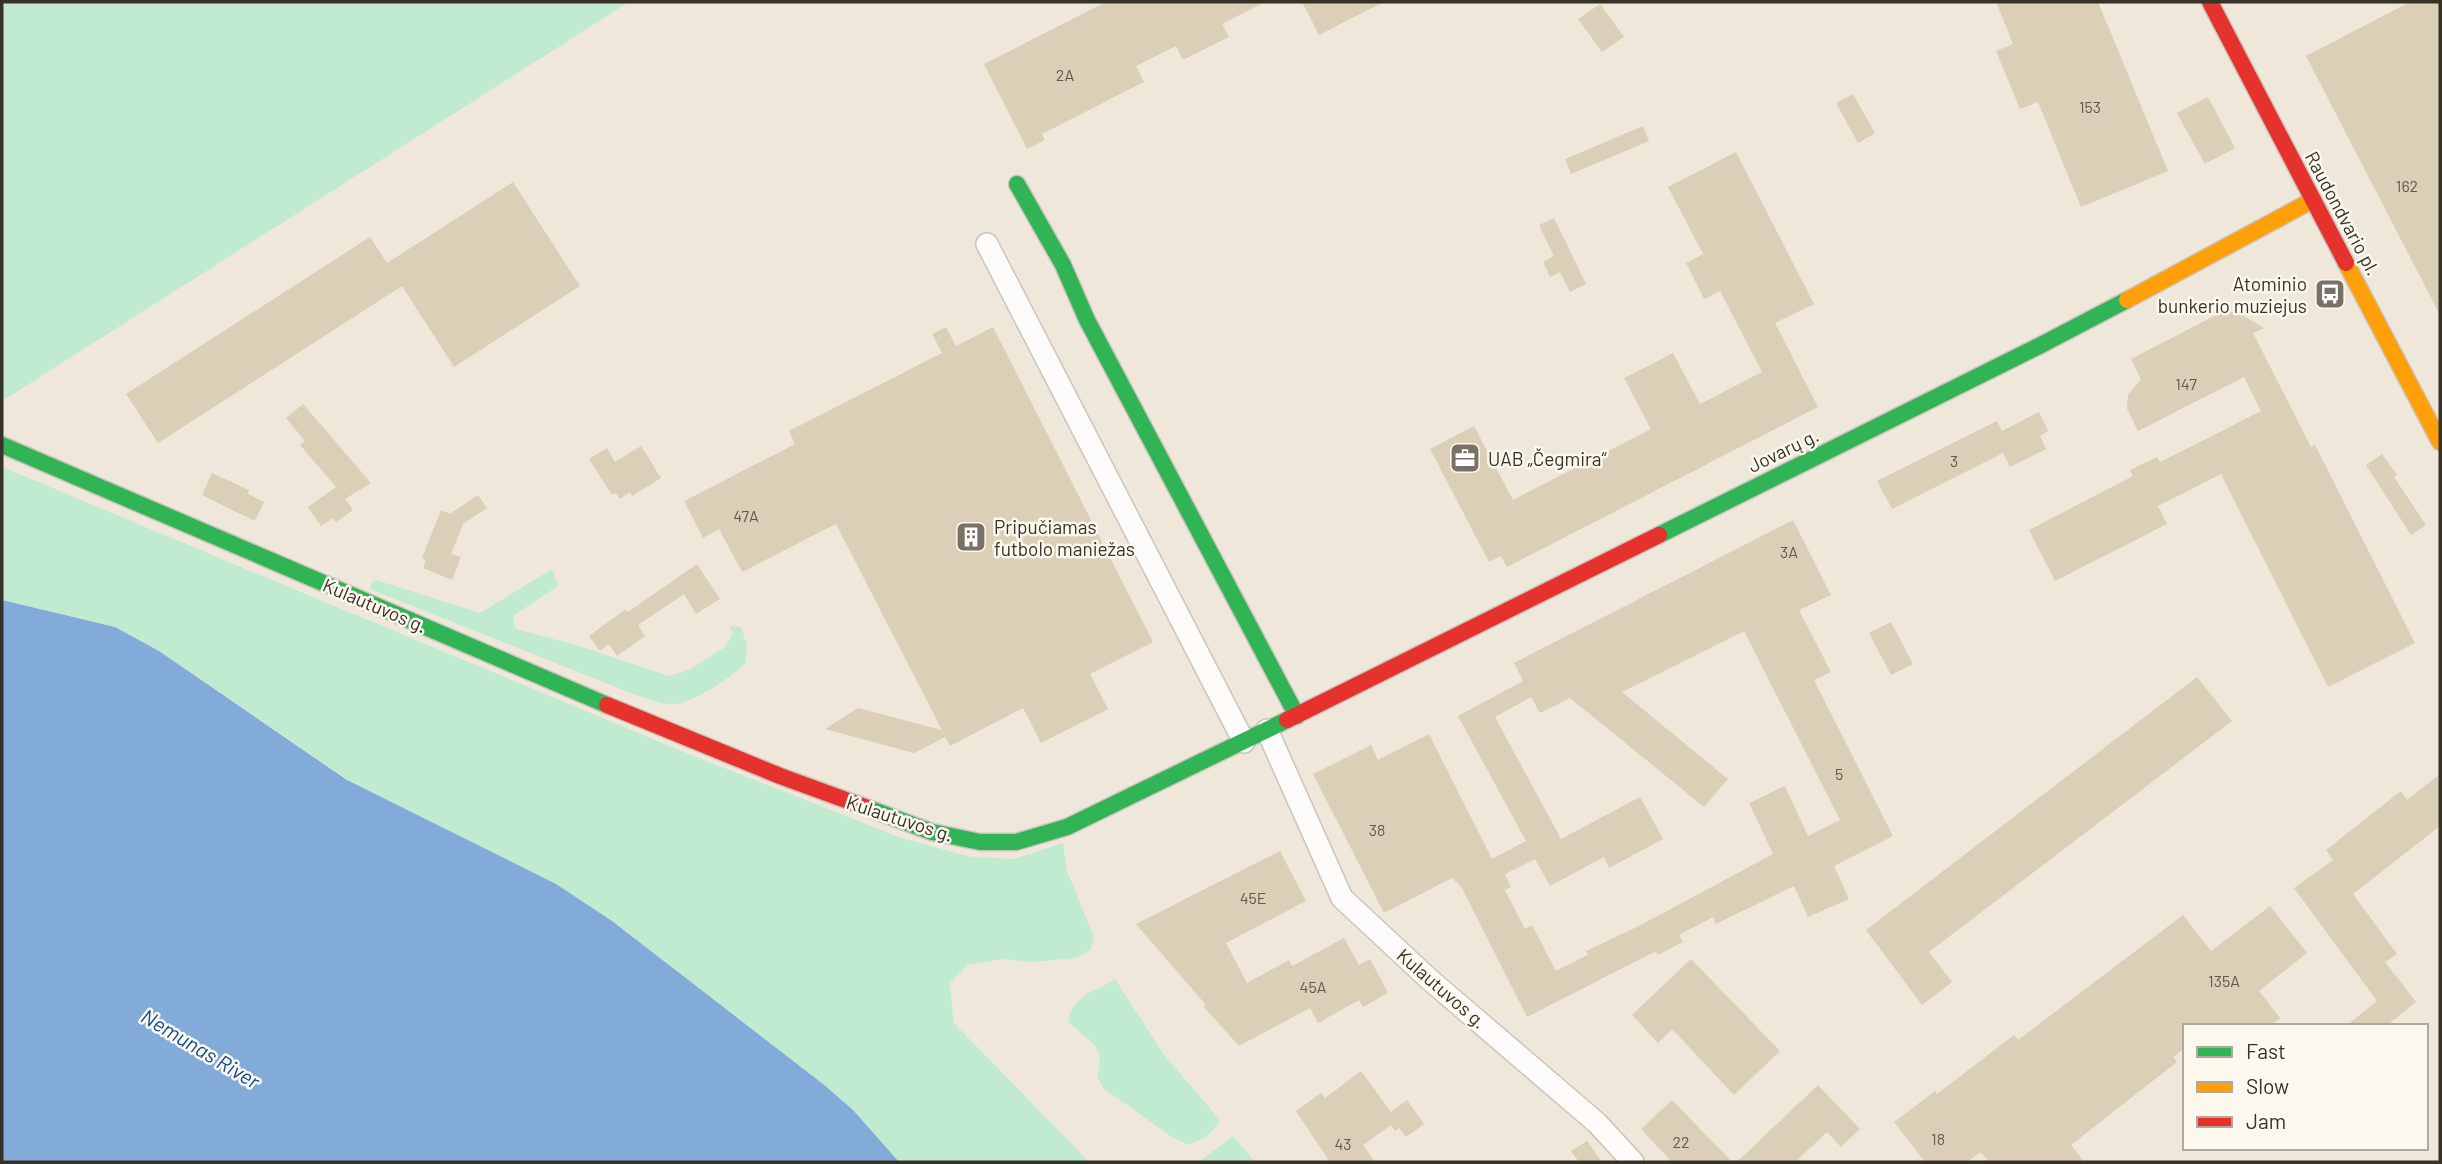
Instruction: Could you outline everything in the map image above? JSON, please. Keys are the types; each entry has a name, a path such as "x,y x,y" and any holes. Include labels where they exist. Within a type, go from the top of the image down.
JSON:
{"street":[{"name":"Raudondvario pl.","path":"2210,2 2440,442"},
{"path":"1017,184 1063,265 1087,320 1297,716"},
{"name":"Jovarų g.","path":"1267,730 2041,345 2313,200"},
{"path":"987,244 1244,742"},
{"name":"Kulautuvos g.","path":"2,445 647,722 780,776 932,832 1000,843 1050,834 1267,730 1342,898 1429,979 1597,1123 1633,1162"}],"green space":[{"path":"6,2 629,2 2,401 2,10"},
{"path":"2,467 691,755 899,837 971,857 1014,859 1063,843 1067,871 1094,937 1091,949 1077,958 1032,962 1006,959 969,964 949,984 954,1023 1089,1162 899,1162 884,1145 159,651 115,627 2,600"},
{"path":"552,569 558,586 513,616 516,629 576,645 669,676 689,670 725,647 733,633 730,626 741,627 747,645 745,664 695,698 677,704 662,703 638,696 370,589 372,582 376,580 480,613"},
{"path":"1115,979 1164,1055 1220,1120 1199,1141 1189,1145 1175,1139 1103,1088 1097,1075 1100,1057 1094,1045 1068,1022 1080,999"},
{"path":"1233,1136 1255,1162 1199,1162"}],"water":[{"name":"Nemunas River","path":"2,600 115,627 159,651 347,780 556,884 612,921 823,1084 853,1110 899,1162 2,1162"}],"building":[{"path":"1106,2 1265,2 1222,24 1229,37 1183,60 1176,46 1136,66 1144,82 1042,134 1045,140 1027,149 984,64"},
{"path":"1302,2 1384,2 1319,35"},
{"path":"1996,2 2098,2 2168,171 2081,207 2038,102 2020,109 1996,51 2013,44"},
{"path":"2410,2 2440,2 2440,315 2306,56"},
{"path":"1600,4 1624,37 1602,52 1578,19"},
{"path":"1853,94 1875,133 1858,143 1836,103"},
{"path":"2208,97 2235,148 2205,164 2177,113"},
{"path":"1643,126 1649,141 1571,174 1565,159"},
{"path":"1736,152 1814,304 1775,323 1818,407 1507,567 1501,556 1489,562 1430,449 1474,426 1513,500 1651,429 1624,378 1673,353 1700,404 1762,372 1720,291 1704,299 1686,263 1703,254 1668,187"},
{"path":"513,182 580,286 454,367 402,286 158,443 126,394 370,237 387,263"},
{"path":"1554,218 1586,284 1570,292 1560,272 1550,277 1543,262 1554,256 1539,225"},
{"path":"2224,311 2237,312 2264,328 2253,333 2311,447 2315,445 2415,643 2328,687 2221,474 2158,506 2167,524 2055,581 2029,530 2133,476 2130,470 2157,457 2160,462 2261,411 2244,377 2138,431 2127,409 2128,395 2141,379 2131,359"},
{"name":"Pripučiamas futbolo maniežas","path":"946,327 956,346 993,327 1153,642 1090,674 1108,709 1041,743 1023,708 950,746 945,737 914,753 825,729 858,708 942,730 836,524 742,572 719,529 703,538 684,501 795,444 789,431 942,353 932,334"},
{"path":"303,404 371,483 345,499 353,510 336,522 333,518 321,526 308,507 336,487 300,445 305,441 286,418"},
{"path":"2039,412 2048,431 2040,436 2046,449 2010,467 2003,453 1892,509 1877,481 1997,421 2002,431"},
{"path":"641,446 661,478 632,496 630,492 620,499 616,493 612,495 589,459 607,448 615,462"},
{"path":"2382,454 2426,525 2411,535 2366,465"},
{"path":"212,473 249,490 248,494 264,502 255,521 202,495"},
{"path":"478,495 487,508 463,524 451,554 461,557 452,580 423,568 426,560 422,558 441,510 450,514"},
{"path":"1793,520 1831,595 1799,610 1831,672 1814,680 1893,836 1834,866 1849,899 1808,917 1794,886 1716,924 1713,917 1679,935 1683,942 1658,955 1656,951 1527,1017 1462,888 1452,878 1384,913 1313,774 1371,745 1378,760 1429,734 1492,859 1526,841 1458,716 1523,681 1514,663","holes":["1744,631 1840,820 1808,836 1785,786 1749,803 1773,854 1639,926 1586,951 1588,955 1556,971 1532,925 1525,929 1505,890 1511,887 1505,874 1535,859 1550,886 1604,857 1609,868 1663,839 1640,797 1561,839 1495,717 1531,697 1540,713 1570,698 1704,807 1728,779 1622,692"]},
{"path":"697,564 720,599 696,614 684,594 638,625 645,636 617,656 609,644 600,651 589,636"},
{"path":"1891,622 1913,664 1891,675 1869,633"},
{"path":"2197,677 2232,721 1929,952 1952,982 1922,1005 1866,930"},
{"path":"2440,774 2440,826 2353,894 2397,954 2385,962 2416,1002 2388,1024 2348,1024 2377,1001 2294,888 2333,860 2326,850 2401,791 2407,800"},
{"path":"1280,851 1306,901 1226,943 1247,983 1289,960 1292,966 1344,938 1359,965 1370,959 1388,993 1363,1007 1359,1000 1318,1023 1310,1008 1239,1046 1136,924"},
{"path":"2270,906 2307,953 2259,991 2280,1018 2272,1024 2183,1024 2183,1050 2173,1057 2177,1062 2071,1145 2084,1162 1989,1162 1981,1152 1967,1162 1925,1162 1894,1122 1935,1091 1937,1094 2014,1035 2018,1040 2183,915 2211,951"},
{"path":"1691,959 1780,1051 1734,1095 1672,1029 1658,1043 1632,1015"},
{"path":"1361,1071 1391,1112 1407,1100 1424,1124 1406,1137 1399,1128 1395,1131 1391,1125 1363,1145 1375,1162 1330,1162 1296,1111 1321,1093 1325,1098"},
{"path":"1818,1085 1860,1129 1841,1147 1827,1132 1795,1162 1737,1162"},
{"path":"1672,1100 1732,1162 1672,1162 1641,1129"},
{"path":"1587,1141 1602,1162 1579,1162 1571,1151"}],"traffic: fast":[{"path":"1017,184 1063,265 1087,320 1297,716"},
{"path":"1659,535 2127,300"},
{"path":"2,445 607,705"},
{"path":"865,807 932,832 980,842 1016,842 1067,827 1287,720"}],"traffic: slow":[{"path":"2127,300 2313,200"},
{"path":"2346,263 2440,442"}],"traffic: jam":[{"path":"2210,2 2346,263"},
{"path":"1287,720 1659,535"},
{"path":"607,705 780,776 865,807"}],"place":[{"name":"Atominio bunkerio muziejus","path":"2330,294"},
{"name":"UAB „Čegmira“","path":"1465,458"},
{"name":"Pripučiamas futbolo maniežas","path":"971,537"}]}
